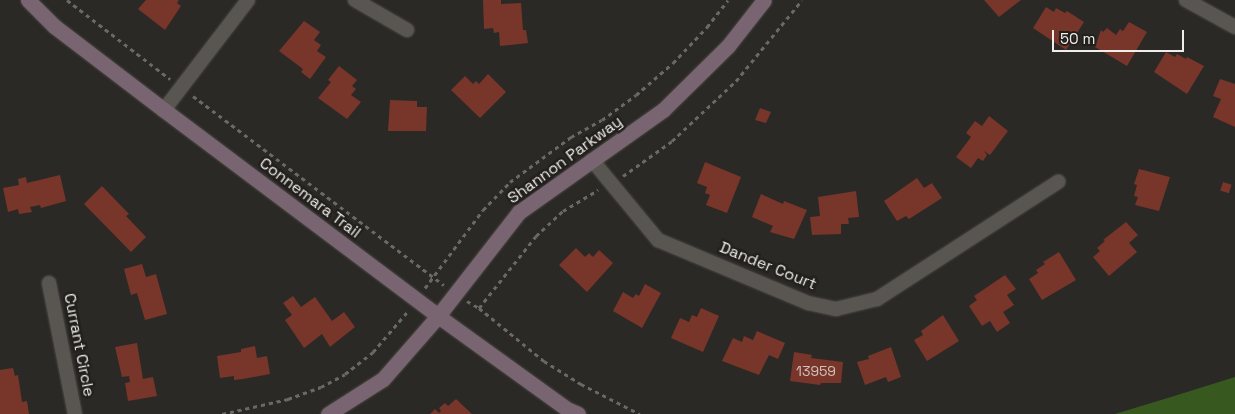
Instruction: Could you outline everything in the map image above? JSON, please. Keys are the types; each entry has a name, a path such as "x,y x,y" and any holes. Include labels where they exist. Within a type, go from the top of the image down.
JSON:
{"street":[{"name":"Connemara Trail","path":"28,0 54,26 164,110 438,316 566,409 578,414"},
{"path":"164,110 248,0"},
{"path":"355,0 407,30"},
{"name":"Shannon Parkway","path":"328,414 383,379 438,316 520,212 663,110 728,46 764,0"},
{"path":"1186,0 1235,28"},
{"name":"Dander Court","path":"592,160 658,240 808,303 836,308 877,299 1058,182"},
{"name":"Currant Circle","path":"49,283 75,414"}],"path":[{"path":"67,0 432,277 455,294 479,308 544,361 581,384 640,414"},
{"path":"222,414 288,399 321,387 345,374 373,352 416,299 483,210 510,182 571,137 602,120 636,96 673,63 707,27 728,0"},
{"path":"479,308 536,236 563,211 612,184 672,141 703,114 736,82 802,0"}],"green space":[{"path":"1235,377 1235,414 1115,414 1171,397"}],"building":[{"path":"146,0 179,0 177,3 181,6 165,30 138,9"},
{"path":"483,0 501,0 501,4 521,3 523,30 526,30 528,43 500,46 499,32 494,33 493,28 484,29"},
{"path":"984,0 1021,0 999,17"},
{"path":"1046,7 1054,12 1056,8 1065,13 1067,11 1084,22 1066,50 1033,28"},
{"path":"304,21 320,32 314,40 321,45 317,51 326,57 310,79 301,72 303,69 279,51"},
{"path":"1129,22 1147,32 1127,66 1095,47 1101,30 1103,32 1107,28 1116,35 1120,29 1123,31"},
{"path":"1166,52 1175,57 1177,54 1186,59 1187,57 1204,66 1187,94 1154,72"},
{"path":"339,66 357,80 352,86 356,89 351,95 361,102 347,119 318,98 331,82 328,80"},
{"path":"488,74 506,92 480,118 451,90 465,76 473,84 476,81 479,84"},
{"path":"1220,79 1235,84 1235,127 1213,117 1221,99 1213,96"},
{"path":"390,100 417,101 417,107 427,107 426,131 388,131"},
{"path":"760,108 771,112 766,123 755,120"},
{"path":"989,116 1008,131 990,155 984,151 987,155 983,161 978,158 971,168 956,157 971,137 966,133 975,121 982,126"},
{"path":"705,162 741,177 727,213 706,205 710,195 705,193 707,187 697,183"},
{"path":"1139,169 1170,177 1159,211 1135,205 1138,197 1134,196 1137,185 1134,184"},
{"path":"60,175 66,201 41,208 40,205 30,207 32,212 19,214 18,209 8,212 3,188 19,185 18,179 26,177 27,183"},
{"path":"917,178 924,188 932,183 942,198 909,219 906,216 897,221 884,201"},
{"path":"1223,182 1232,185 1229,193 1220,191"},
{"path":"102,186 129,214 126,216 146,237 131,252 84,204"},
{"path":"856,191 859,217 848,218 849,224 841,224 841,234 812,235 810,217 820,216 818,197"},
{"path":"761,194 783,204 784,201 807,210 794,239 770,232 773,226 752,217"},
{"path":"1126,222 1138,235 1129,243 1137,252 1109,276 1093,257 1100,251 1097,248 1105,241 1103,240"},
{"path":"576,248 585,257 589,253 593,257 599,250 613,263 587,292 559,265"},
{"path":"1059,252 1076,280 1042,300 1029,279 1038,273 1036,270 1045,264 1043,262"},
{"path":"142,264 146,277 156,274 167,314 145,320 137,293 131,295 124,269"},
{"path":"1005,275 1016,289 1007,295 1014,305 1003,312 1010,323 997,332 990,321 982,326 969,306 977,300 974,296"},
{"path":"645,284 661,293 642,328 613,311 623,292 633,298 636,294 639,296"},
{"path":"293,296 301,307 315,297 332,321 344,312 355,327 330,347 322,334 304,348 285,320 292,315 283,303"},
{"path":"701,308 719,316 703,352 671,338 680,318 689,322 692,315 697,317"},
{"path":"943,315 959,341 927,361 914,340 923,335 921,331"},
{"path":"757,331 785,343 778,359 769,355 759,375 722,361 733,338 742,342 744,336 753,340"},
{"path":"137,343 143,379 153,377 157,396 128,401 125,383 130,382 129,376 122,377 115,347"},
{"path":"255,346 257,358 267,356 270,374 234,380 234,376 220,378 217,356 241,352 241,349"},
{"path":"891,347 901,377 888,382 886,377 865,385 857,362 869,359 868,356"},
{"path":"794,352 812,355 811,358 843,362 841,383 821,383 820,385 790,381"},
{"path":"13,368 15,376 18,375 22,402 27,401 29,414 0,414 0,370"},
{"path":"456,399 472,414 430,414 435,409 439,413 441,411 439,408 445,403 448,406"}]}
